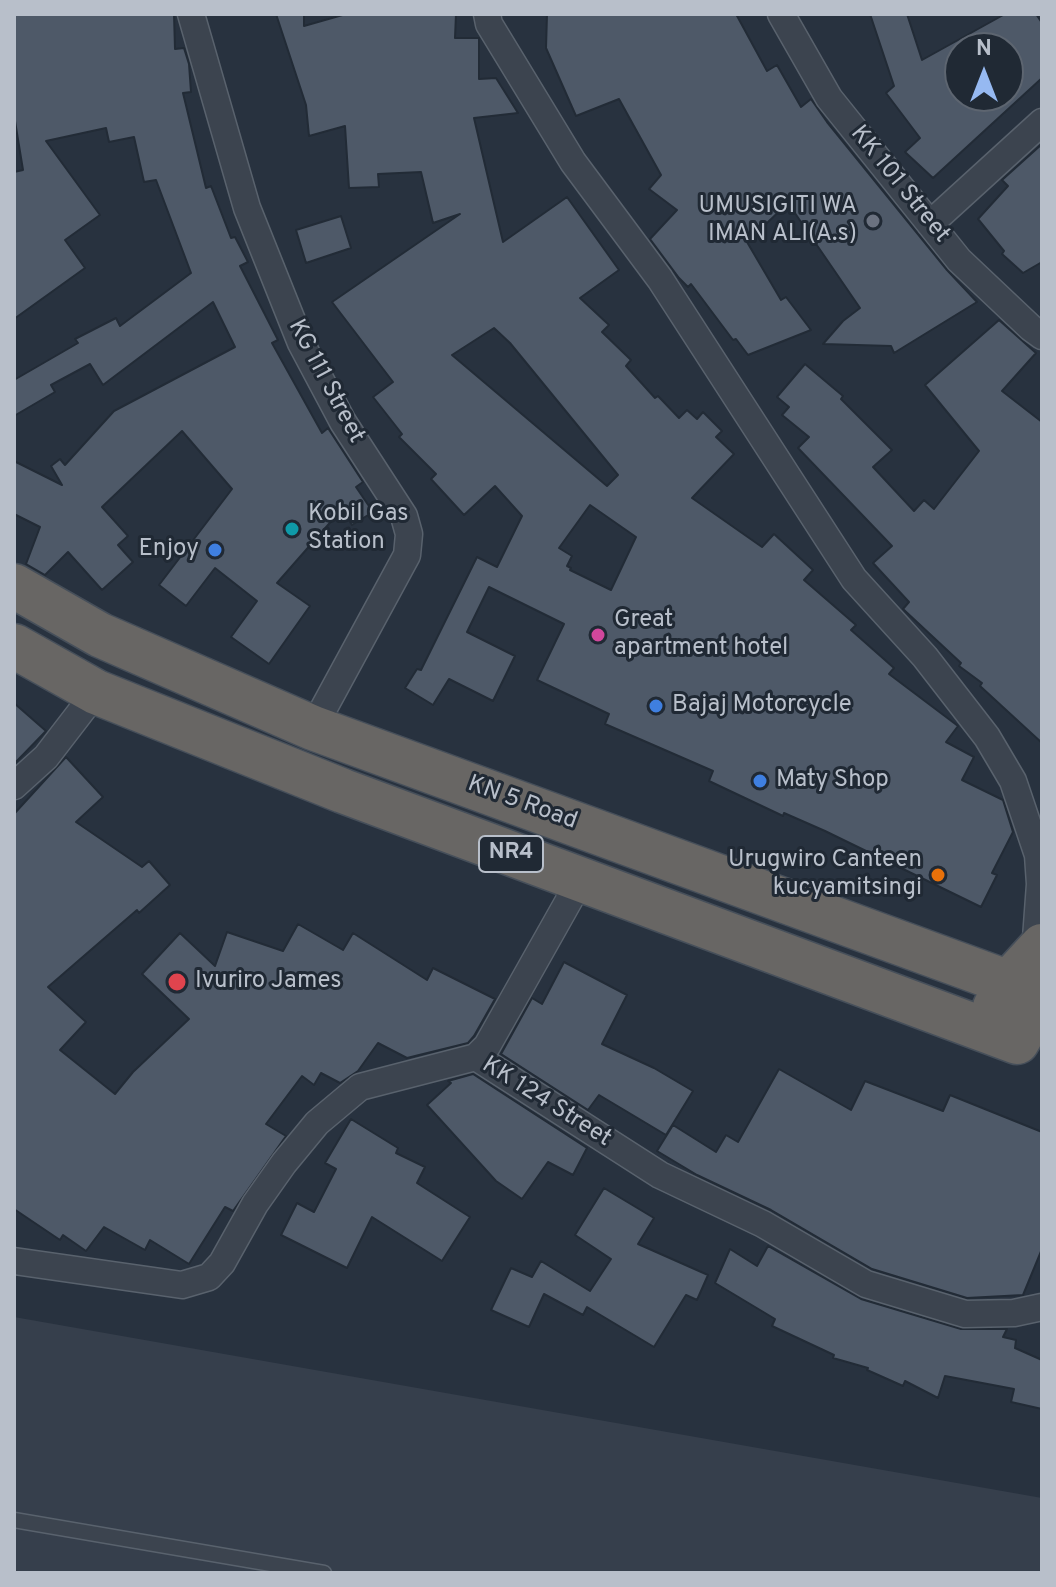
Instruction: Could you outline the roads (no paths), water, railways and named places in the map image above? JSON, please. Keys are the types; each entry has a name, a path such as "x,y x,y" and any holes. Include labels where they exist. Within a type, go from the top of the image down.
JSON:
{"highway":[{"name":"KN 5 Road","path":"14,586 100,635 313,728 1034,975 999,1036 343,791 96,692 14,646"}],"street":[{"name":"KG 111 Street","path":"191,14 247,208 301,343 343,422 404,516 409,534 407,555 313,728"},
{"path":"487,14 489,24 573,162 660,279 854,579 964,704 1007,770 1038,855 1040,884 1034,975"},
{"name":"KK 101 Street","path":"781,14 829,98 959,260 1042,336"},
{"path":"930,224 1042,122"},
{"path":"14,786 46,757 96,692"},
{"path":"476,1057 487,1046 581,879"},
{"name":"KK 124 Street","path":"14,1261 182,1285 209,1277 222,1263 255,1204 284,1163 317,1123 360,1087 476,1057 660,1175 763,1224 866,1284 965,1314 1014,1313 1042,1307"}],"lane":[{"path":"14,1520 324,1573"}],"place":[{"name":"UMUSIGITI WA IMAN ALI(A.s)","path":"873,221"},
{"name":"Kobil Gas Station","path":"292,529"},
{"name":"Enjoy","path":"215,550"},
{"name":"Great apartment hotel","path":"598,635"},
{"name":"Bajaj Motorcycle","path":"656,706"},
{"name":"Maty Shop","path":"760,781"},
{"name":"Urugwiro Canteen kucyamitsingi","path":"938,875"},
{"name":"Ivuriro James","path":"177,982"}]}
